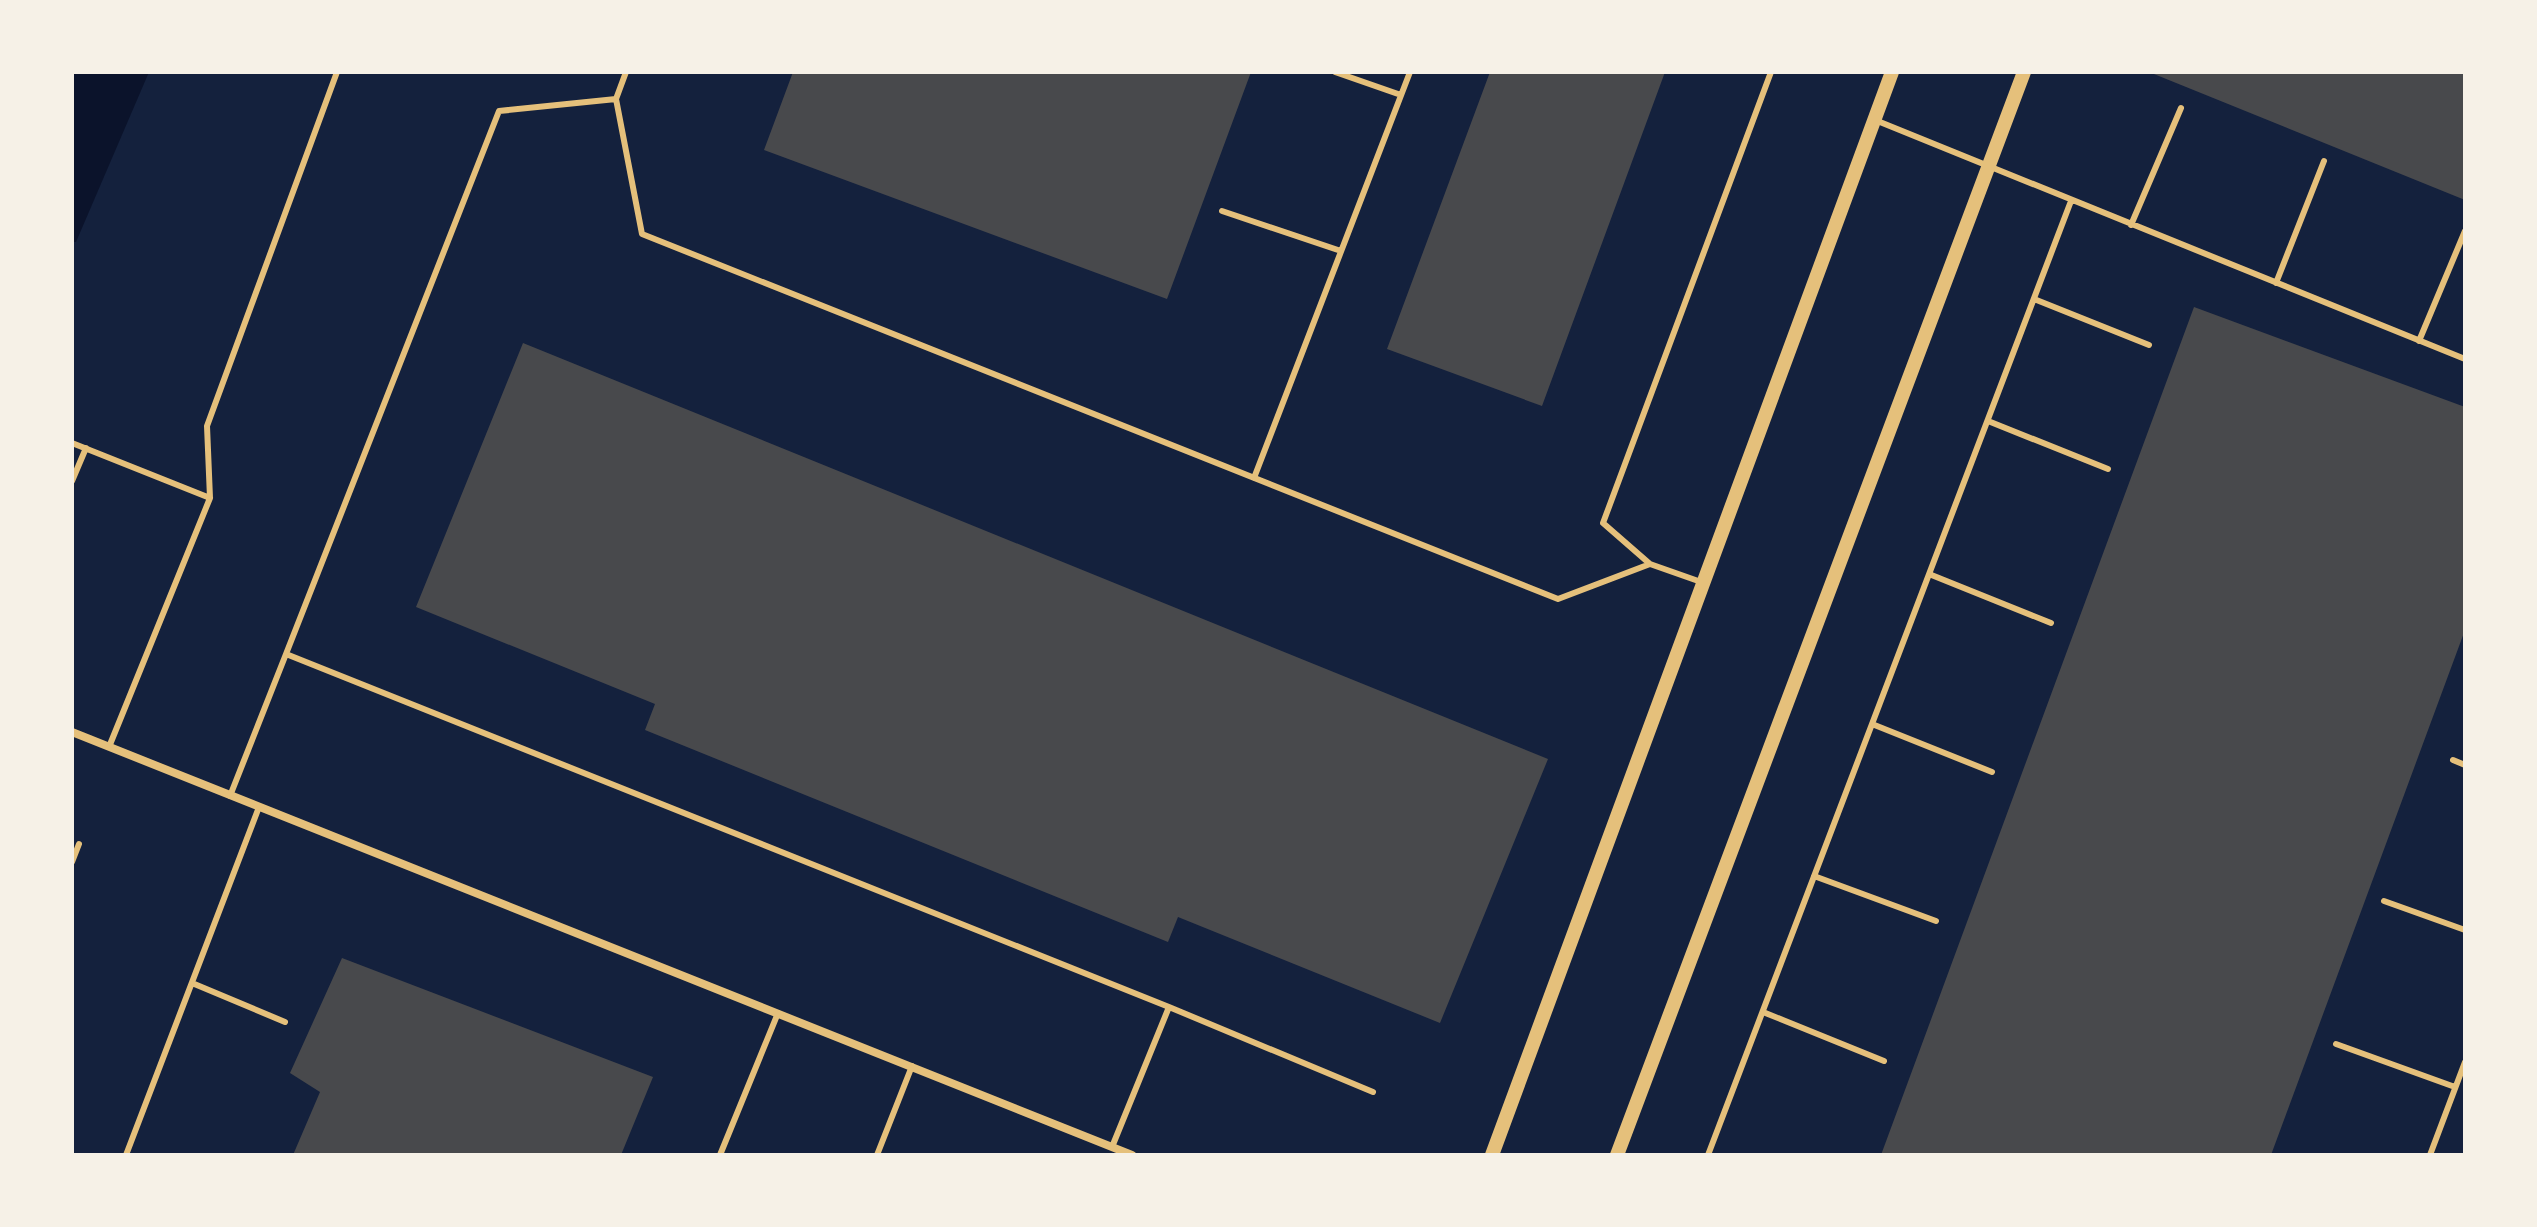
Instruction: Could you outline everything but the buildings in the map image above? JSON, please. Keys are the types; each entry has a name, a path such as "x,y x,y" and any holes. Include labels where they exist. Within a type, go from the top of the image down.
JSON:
{"street":[{"path":"1492,1155 1892,72"},
{"path":"1617,1155 2024,72"},
{"path":"72,732 1132,1155"}],"lane":[{"path":"109,747 210,498 207,426 337,72"},
{"path":"626,72 616,99 642,234 1558,599 1650,564"},
{"path":"1335,72 1401,95"},
{"path":"1254,478 1410,72"},
{"path":"1704,583 1650,564 1603,523 1771,72"},
{"path":"230,796 499,111 616,99"},
{"path":"2131,225 2181,108"},
{"path":"1874,119 1988,168 2465,359"},
{"path":"2276,283 2324,161"},
{"path":"1708,1155 2071,201"},
{"path":"1222,211 1341,251"},
{"path":"2419,341 2465,231"},
{"path":"2034,299 2149,345"},
{"path":"1988,421 2108,469"},
{"path":"72,443 210,498"},
{"path":"72,481 86,448"},
{"path":"1929,574 2051,623"},
{"path":"286,654 1169,1007 1373,1092"},
{"path":"1872,724 1992,772"},
{"path":"2453,760 2465,765"},
{"path":"126,1155 259,807"},
{"path":"72,862 79,844"},
{"path":"1814,876 1936,921"},
{"path":"2384,901 2465,930"},
{"path":"192,983 285,1022"},
{"path":"1112,1147 1169,1007"},
{"path":"1763,1012 1884,1061"},
{"path":"720,1155 778,1013"},
{"path":"2336,1044 2455,1087"},
{"path":"2433,1154 2465,1062"},
{"path":"877,1155 912,1066"}],"water":[{"path":"72,72 149,72 76,242 72,242"}]}
